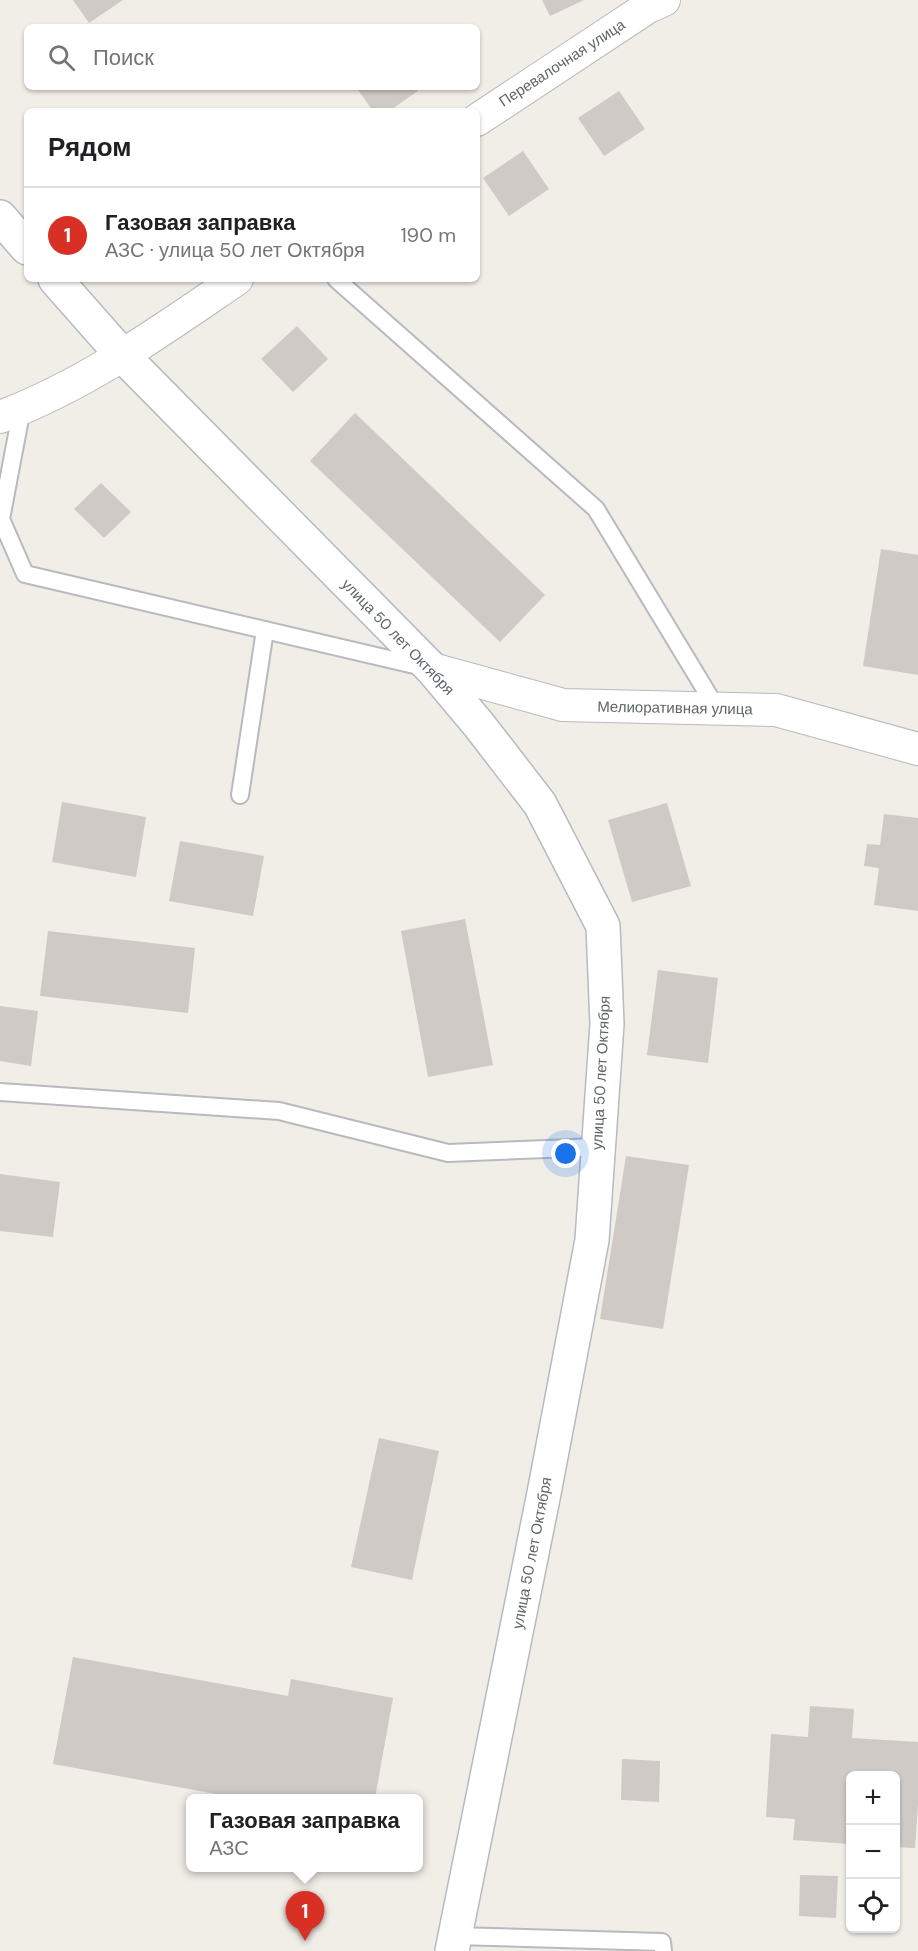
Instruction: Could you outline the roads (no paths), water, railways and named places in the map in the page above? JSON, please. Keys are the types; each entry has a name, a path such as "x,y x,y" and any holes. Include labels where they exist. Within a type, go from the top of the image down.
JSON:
{"main road":[{"path":"0,217 24,245"},
{"name":"улица 50 лет Октября","path":"58,282 123,356 432,669 540,804 603,926 607,1024 592,1240 545,1488 453,1943"}],"street":[{"name":"Перевалочная улица","path":"480,118 653,2"},
{"path":"11,413 123,356 233,282"},
{"name":"Мелиоративная улица","path":"432,669 562,705 776,710 918,749"}],"lane":[{"path":"339,282 596,509 717,709"},
{"path":"11,413 1,519 25,574 432,669"},
{"path":"240,795 265,630"},
{"path":"0,1092 279,1111 448,1153 598,1147"},
{"path":"453,1943 662,1942 663,1951"}],"place":[{"name":"Газовая заправка","path":"305,1941"}]}
